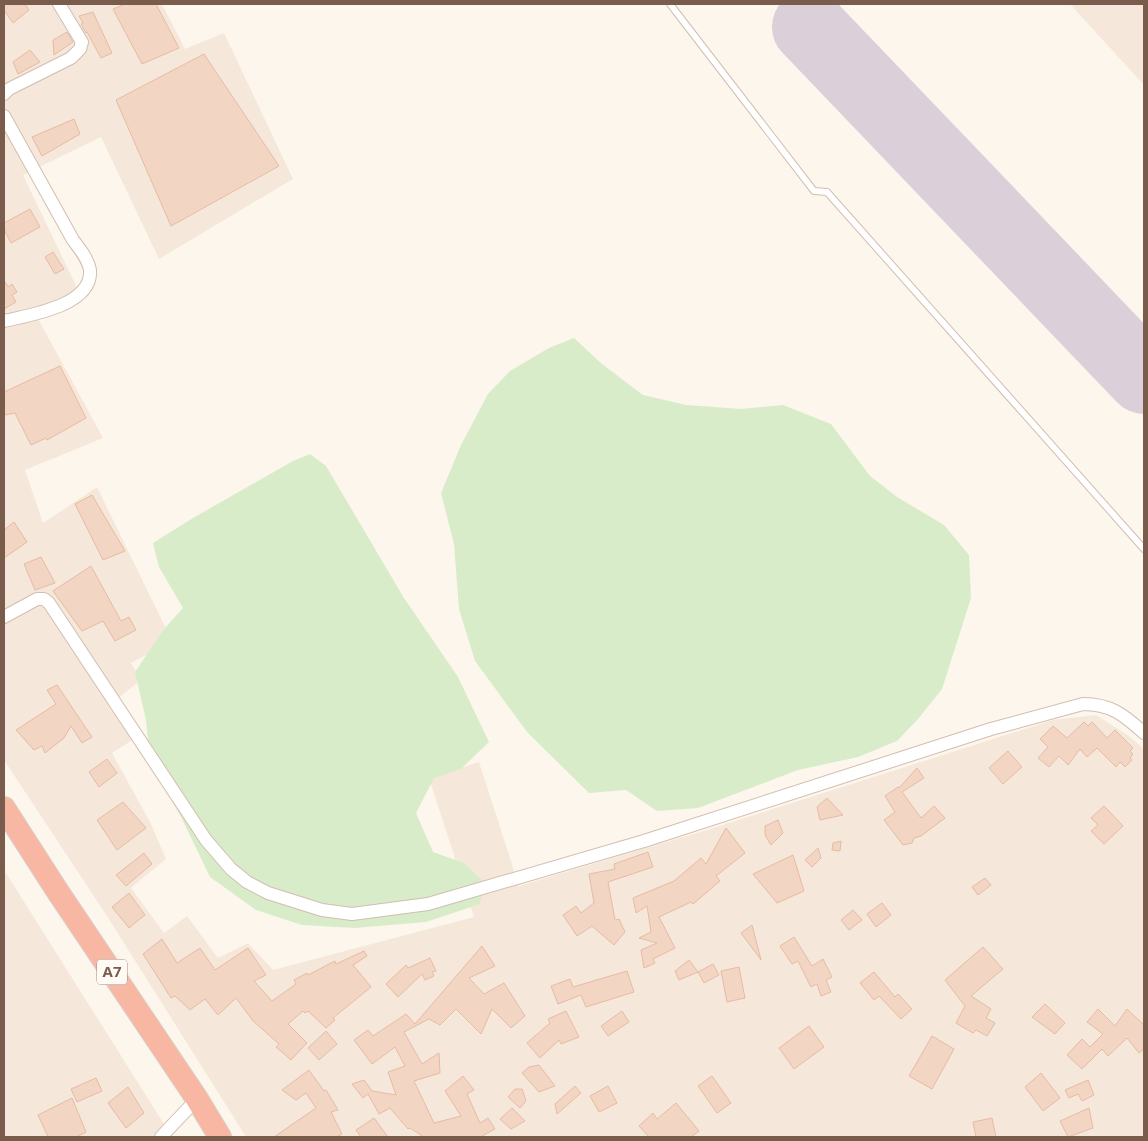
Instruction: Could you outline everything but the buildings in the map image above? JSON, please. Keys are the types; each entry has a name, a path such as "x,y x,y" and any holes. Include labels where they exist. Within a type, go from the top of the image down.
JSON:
{"highway":[{"name":"A7","path":"4,808 197,1099 220,1137"}],"street":[{"path":"4,94 9,89 71,58 80,49 82,42 59,4"},
{"path":"4,116 73,240 84,254 90,269 89,281 80,294 65,304 53,309 4,321"},
{"path":"4,617 37,599 44,599 49,603 206,840 231,869 247,882 268,893 322,910 352,914 428,904 644,841 991,729 1083,704 1098,704 1112,708 1144,732"},
{"path":"161,1137 197,1099"}],"lane":[{"path":"670,4 814,191 827,192 1144,549"}],"shaded area":[{"path":"4,4 162,4 185,49 224,33 293,179 159,259 101,137 23,175 80,294 36,315 103,438 25,470 43,523 97,487 172,641 131,663 141,680 108,706 134,739 112,753 150,822 166,859 131,888 164,933 187,916 218,958 248,943 273,970 474,917 429,778 479,762 519,886 710,829 1053,720 1096,715 1129,736 1144,749 1144,1137 246,1137 107,916 4,760"},
{"path":"1070,4 1144,4 1144,85"},
{"path":"4,870 169,1132 172,1137 4,1137"}],"green space":[{"path":"574,338 602,364 643,395 686,405 741,409 783,405 831,424 870,476 897,497 944,525 969,555 971,598 942,689 897,741 858,757 798,770 698,808 657,811 626,790 589,793 527,732 475,661 459,609 454,544 441,493 461,445 488,394 510,371 549,348"},
{"path":"310,454 326,466 404,598 458,677 489,742 461,769 434,778 416,813 433,852 464,863 484,882 480,904 426,922 355,928 302,925 256,910 210,877 181,817 150,762 146,720 135,672 164,629 183,608 159,567 153,543 293,461"}],"runway":[{"path":"809,27 1144,377"}]}
